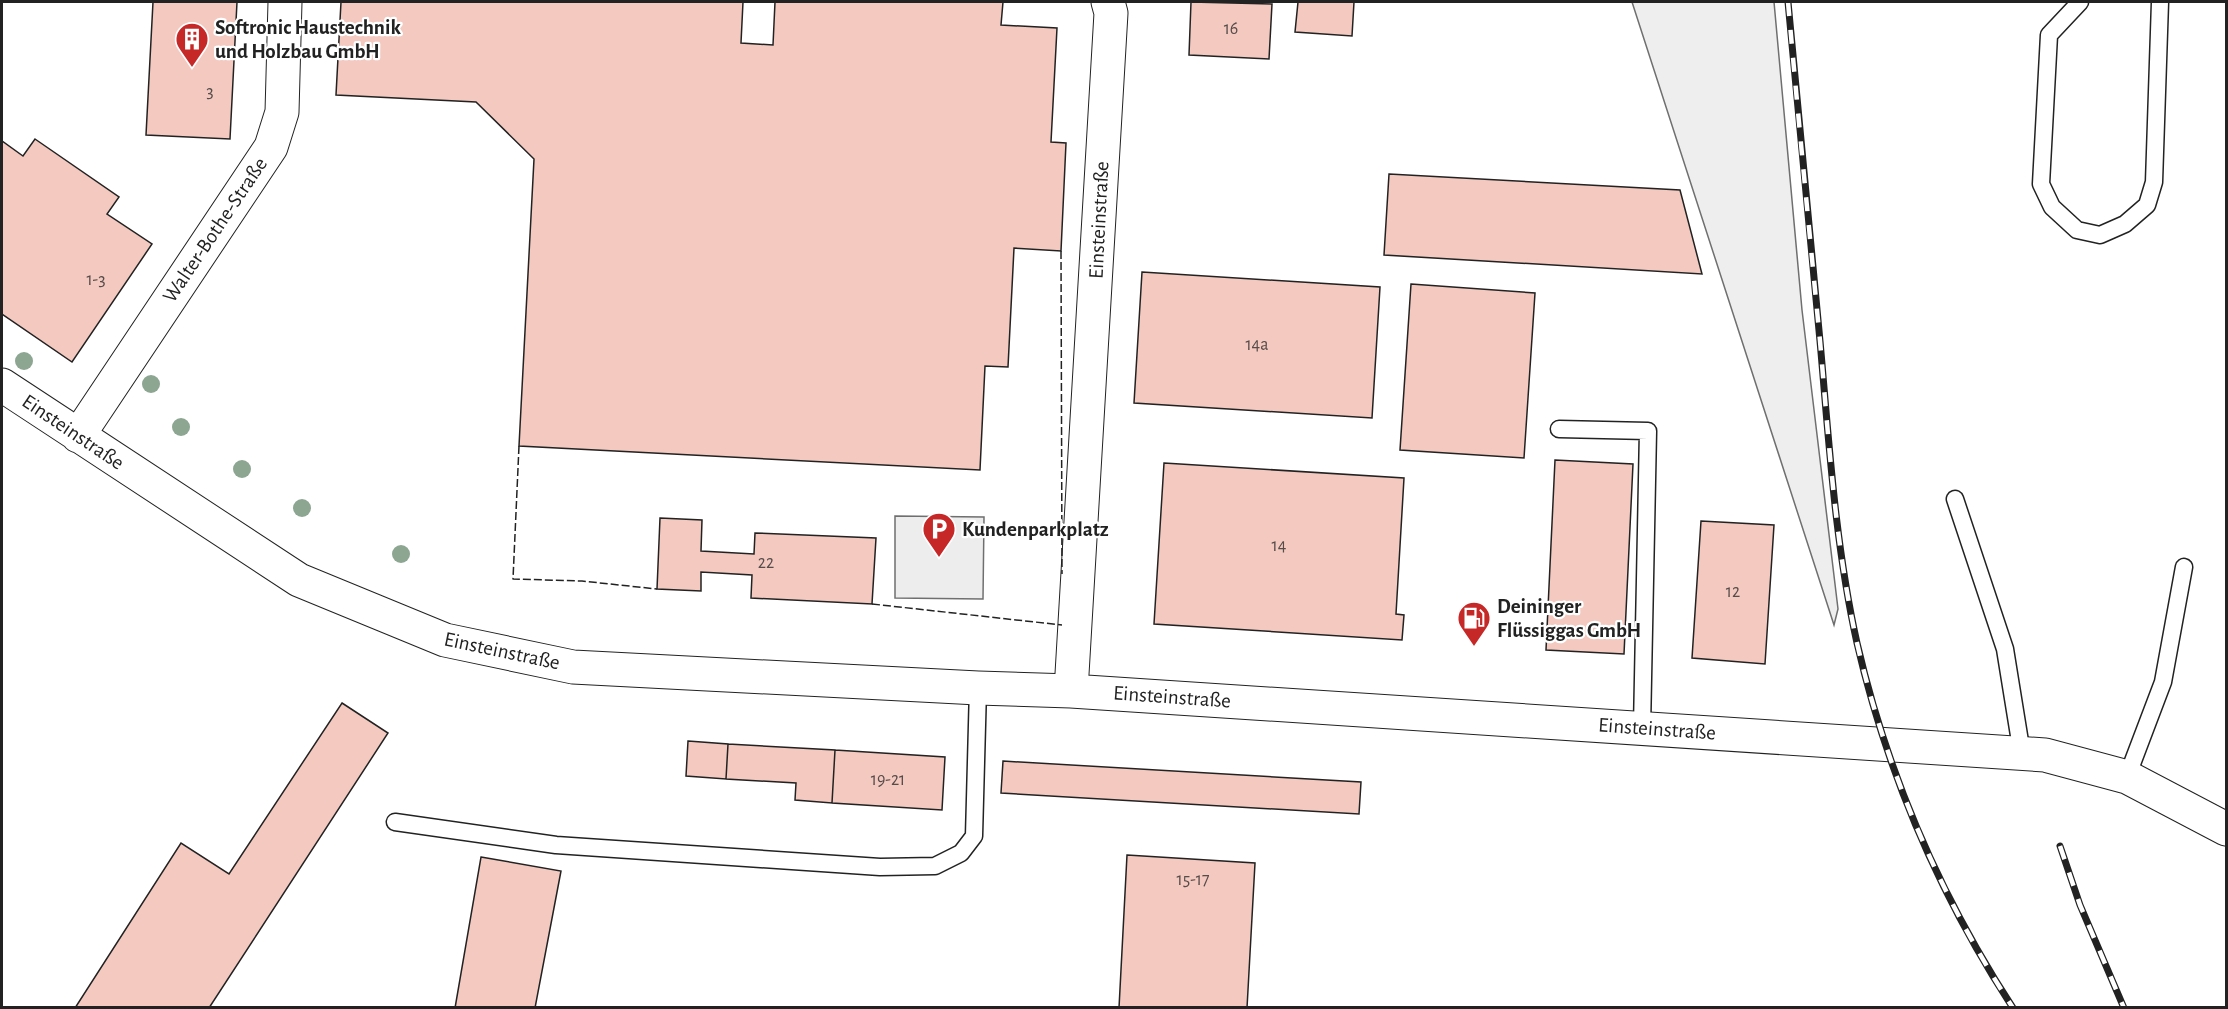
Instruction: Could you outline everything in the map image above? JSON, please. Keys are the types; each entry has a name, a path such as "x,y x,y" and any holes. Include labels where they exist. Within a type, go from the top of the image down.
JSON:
{"street":[{"name":"Walter-Bothe-Straße","path":"78,436 271,147 282,112 285,2"},
{"name":"Einsteinstraße","path":"1071,691 1111,13 1108,2"},
{"name":"Einsteinstraße","path":"2,385 299,580 445,640 573,667 1071,691 2045,755 2127,777 2226,829"}],"lane":[{"path":"2080,2 2049,35 2042,184 2052,207 2077,230 2100,235 2125,224 2147,205 2154,182 2160,2"},
{"path":"1559,429 1648,431 1642,728"},
{"path":"1955,499 2005,649 2022,754"},
{"path":"2127,777 2163,682 2184,567"},
{"path":"395,822 556,845 880,867 935,866 961,853 974,836 978,688"}],"shaded area":[{"path":"1632,2 1774,2 1802,310 1838,609 1834,625"},
{"name":"Kundenparkplatz","path":"895,516 984,517 983,599 895,598"}],"building":[{"name":"Softronic Haustechnik und Holzbau GmbH","path":"153,2 237,2 230,139 146,135"},
{"path":"341,2 743,2 741,43 773,45 775,2 1003,2 1001,25 1057,28 1051,142 1066,143 1061,251 1014,248 1008,367 985,366 980,470 519,446 534,159 476,102 336,95"},
{"path":"1191,2 1272,4 1269,59 1189,55"},
{"path":"1298,2 1354,2 1352,36 1295,32"},
{"path":"35,139 119,197 107,214 152,244 72,362 2,314 2,141 23,156"},
{"path":"1389,174 1680,190 1702,274 1384,255"},
{"path":"1142,272 1380,287 1372,418 1134,403"},
{"path":"1411,284 1535,293 1524,458 1400,450"},
{"path":"1555,460 1633,464 1624,654 1546,650"},
{"path":"1164,463 1404,478 1396,614 1404,615 1402,640 1154,624"},
{"path":"660,518 702,520 701,551 754,554 755,533 876,538 872,604 751,598 752,575 701,572 701,591 657,589"},
{"path":"1701,521 1774,525 1765,664 1692,658"},
{"path":"342,703 388,733 209,1008 75,1008 181,843 229,874"},
{"path":"688,741 728,744 726,779 686,776"},
{"path":"728,744 835,750 832,803 795,800 796,783 726,779"},
{"path":"835,750 945,757 942,810 832,803"},
{"path":"1003,761 1361,782 1359,814 1001,793"},
{"path":"1127,855 1255,863 1247,1008 1119,1008"},
{"path":"481,857 561,871 535,1008 455,1008"}],"railway":[{"path":"1788,2 1834,493 1843,568 1857,643 1884,739 1919,832 1962,922 2013,1008"},
{"path":"2060,846 2080,905 2124,1008"}],"fence":[{"path":"1061,251 1062,574"},
{"path":"519,446 513,579 582,581 657,589"},
{"path":"872,604 1062,625"}],"place":[{"name":"Softronic Haustechnik und Holzbau GmbH","path":"192,68"},
{"name":"Kundenparkplatz","path":"939,558"},
{"name":"Deininger Flüssiggas GmbH","path":"1474,647"}]}
